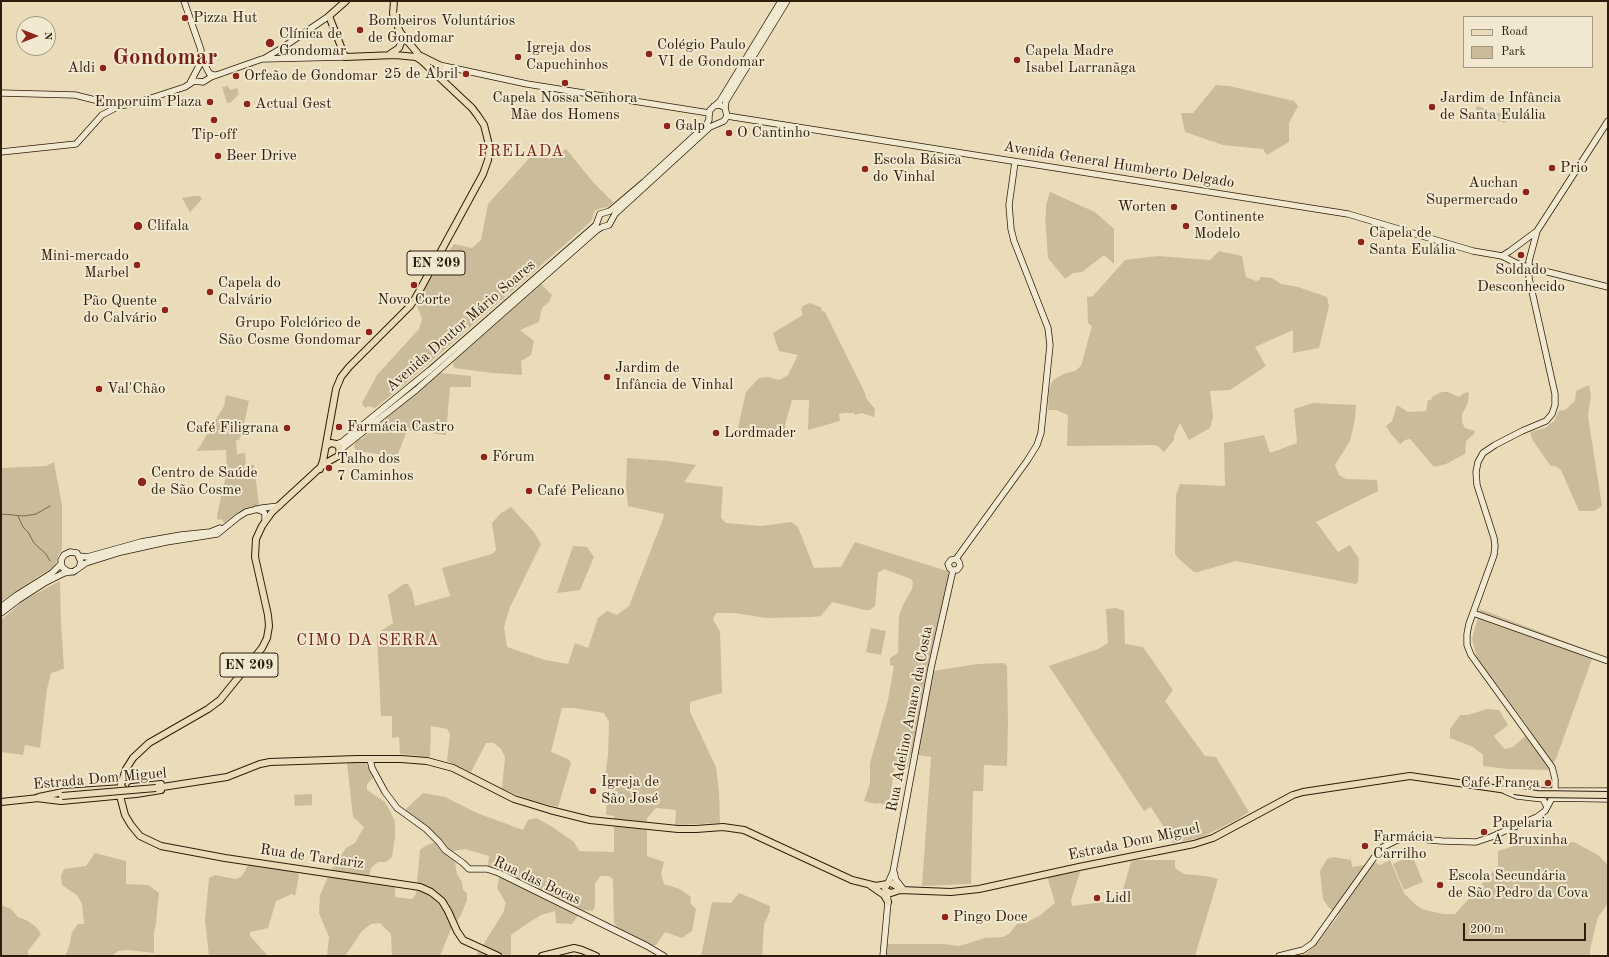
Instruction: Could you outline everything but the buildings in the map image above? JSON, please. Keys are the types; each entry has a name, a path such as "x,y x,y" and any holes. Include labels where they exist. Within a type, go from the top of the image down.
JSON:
{"main road":[{"path":"346,1 329,16 345,57 389,55 416,58 437,70"},
{"name":"EN 209","path":"326,446 329,436 336,389 341,377 349,367 410,306 451,234 486,167 489,146 484,125 472,108 445,81 437,70 419,55 403,37 394,18 394,1"},
{"path":"389,55 399,48 403,37"},
{"path":"329,436 330,441 334,443 340,450 338,457 333,459 328,458 325,454 326,446 334,443"},
{"name":"EN 209","path":"320,468 325,454"},
{"name":"EN 209","path":"120,796 116,792 120,788 126,769 133,758 149,743 208,709 220,700 262,648 267,638 269,626 268,615 255,557 255,545 259,532 272,512 320,468 333,459"},
{"name":"Estrada Dom Miguel","path":"1,802 177,785 227,777 260,764 270,762 401,759 441,764 454,768 514,799 590,820 678,829 723,827 744,830 840,874 870,885 904,890 951,892 990,887 1068,869 1194,844 1213,838 1293,795 1303,792 1410,776 1503,790"},
{"path":"36,798 64,792 155,784 177,785"},
{"path":"36,798 61,801 120,796 157,792 177,785"},
{"path":"1503,790 1538,794 1608,795"},
{"name":"Rua de Tardariz","path":"120,796 125,815 140,836 161,846 225,858 420,887 431,892 442,901 457,931 464,940 498,956"},
{"path":"870,885 884,895 888,902"},
{"path":"542,956 574,948 596,956"}],"street":[{"path":"184,1 208,71 208,79"},
{"path":"709,114 714,106 720,101 781,1"},
{"path":"709,114 712,121 718,123 724,122 727,116 725,108 726,101 787,1"},
{"path":"1,152 76,144 104,114 119,106 136,103 185,87 198,81 203,82 216,75 262,59 275,53 329,16"},
{"path":"275,53 277,59"},
{"path":"190,84 200,64 201,54"},
{"path":"262,59 345,57"},
{"path":"196,72 204,68 211,75 216,75"},
{"path":"437,70 452,68 527,84 709,114"},
{"path":"196,72 195,78 198,81"},
{"path":"1,93 75,95 119,106"},
{"path":"103,102 104,114"},
{"path":"714,106 720,105 725,108"},
{"name":"Avenida Doutor Mário Soares","path":"334,443 342,442 413,386 596,224 600,214 613,209 706,125 709,120 709,114"},
{"name":"Avenida General Humberto Delgado","path":"727,116 1345,214 1473,251 1502,256 1520,265"},
{"path":"1279,956 1302,950 1313,943 1383,847 1397,840 1409,838 1476,842 1497,835 1537,817 1547,807 1553,798 1555,779 1552,767 1471,655 1467,645 1467,634 1472,613 1494,555 1495,546 1494,538 1477,485 1476,472 1478,462 1483,453 1522,431 1546,421 1552,414 1556,405 1555,394 1540,330 1530,276 1529,260 1537,230 1608,121"},
{"name":"Avenida Doutor Mário Soares","path":"340,450 416,390 597,230 603,226 607,226 615,214 709,128 718,123"},
{"name":"Rua Adelino Amaro da Costa","path":"890,888 930,668 953,570 950,569 948,564 951,560 956,559 1027,461 1037,445 1041,433 1050,345 1048,328 1011,229 1009,205 1015,162"},
{"path":"605,213 609,214 611,221"},
{"path":"598,220 603,226"},
{"path":"1502,256 1537,230"},
{"path":"1521,242 1528,241 1532,247"},
{"path":"1510,251 1511,260"},
{"path":"1520,265 1608,287"},
{"path":"1520,265 1530,276"},
{"path":"1,613 46,582 64,573 79,568 86,563 121,552 166,542 212,536 225,529 241,514 268,506 279,506"},
{"path":"256,509 264,512 266,515 265,521"},
{"path":"1,607 52,573 61,564 62,557 67,553 73,552 79,556 87,557 123,546 166,537 210,532 229,524"},
{"path":"79,556 81,562 79,568"},
{"path":"61,564 64,569 70,572"},
{"path":"1472,613 1608,661"},
{"name":"Rua das Bocas","path":"370,759 372,768 385,792 397,808 426,829 440,842 444,850 469,868 487,869 499,873 647,946 664,956"},
{"name":"Estrada Dom Miguel","path":"1503,790 1515,788 1546,791 1608,791"},
{"name":"Estrada Dom Miguel","path":"1503,790 1514,795 1543,799 1608,799"},
{"path":"1543,799 1547,807"},
{"path":"894,872 896,880 904,890"},
{"path":"883,956 890,888"}],"green space":[{"path":"1216,85 1229,86 1294,101 1298,106 1289,123 1289,142 1267,155 1263,149 1223,145 1185,132 1181,113 1193,113"},
{"path":"228,86 230,90 237,88 239,94 230,103 227,103 222,87"},
{"path":"1477,106 1507,116 1505,123 1475,113"},
{"path":"566,149 593,182 613,202 608,207 598,209 594,212 592,220 585,227 405,384 375,408 368,406 365,408 362,403 377,375 419,329 422,319 415,301 454,244 472,248 481,240 488,204 534,153 549,159"},
{"path":"1050,192 1095,212 1114,229 1114,264 1104,255 1082,272 1073,273 1065,279 1048,258 1045,216 1046,205"},
{"path":"200,196 202,199 190,212 182,198"},
{"path":"1219,251 1242,256 1246,277 1256,281 1261,277 1272,278 1281,284 1298,287 1327,297 1329,306 1319,348 1293,353 1293,330 1255,347 1266,366 1230,390 1210,391 1213,417 1210,428 1189,440 1180,423 1174,436 1174,440 1164,452 1158,446 1153,445 1067,446 1068,415 1056,410 1048,410 1049,390 1053,380 1066,373 1075,371 1081,366 1092,326 1088,323 1087,297 1093,296 1125,260 1157,256 1210,260"},
{"path":"541,284 552,295 549,302 542,308 539,322 520,330 534,341 531,355 521,361 522,375 454,368 453,363 455,360"},
{"path":"809,303 821,307 822,311 825,312 865,393 866,398 875,409 874,417 862,413 855,415 854,413 844,413 839,414 840,421 808,430 809,400 792,400 785,425 786,430 738,428 746,392 759,378 768,377 779,380 788,375 798,355 779,351 773,333 801,316 803,314 801,310 803,306"},
{"path":"440,373 471,376 471,387 450,387 446,435 407,430 397,457 358,451 355,449 354,445 357,441 363,438"},
{"path":"1589,385 1591,395 1588,416 1602,506 1594,511 1579,511 1561,470 1555,466 1551,466 1533,441 1530,432 1545,428 1554,421 1559,411 1565,410 1575,401 1576,391"},
{"path":"1442,392 1448,392 1459,397 1466,392 1469,393 1468,402 1462,415 1462,422 1465,428 1475,431 1474,434 1466,441 1465,454 1446,464 1434,467 1410,439 1405,440 1400,444 1386,426 1392,421 1397,405 1408,412 1426,411 1428,400 1431,400 1433,396"},
{"path":"226,395 249,401 244,424 246,424 239,440 236,440 237,454 245,453 246,465 254,465 259,505 237,513 224,523 222,519 218,520 217,515 227,471 226,450 197,451 224,406"},
{"path":"1313,403 1356,405 1355,419 1350,441 1335,465 1339,475 1346,479 1377,480 1378,491 1316,522 1338,552 1350,545 1359,558 1358,581 1356,584 1236,561 1194,572 1175,554 1176,495 1180,484 1225,486 1224,443 1264,435 1270,453 1297,443 1294,409"},
{"path":"627,458 696,465 684,482 723,487 721,518 726,523 762,526 791,522 798,527 814,568 841,567 855,542 947,571 949,577 933,671 977,664 1004,663 1007,666 1007,766 984,765 983,791 973,791 971,884 922,886 931,757 911,754 907,768 895,765 889,805 864,801 870,783 870,763 888,700 894,666 890,665 890,658 898,653 899,616 912,589 913,582 911,579 884,569 878,573 875,606 870,610 832,602 821,616 812,617 766,618 735,613 716,613 713,619 720,632 722,693 690,702 690,712 716,767 719,791 720,823 675,825 676,810 656,808 647,818 647,856 664,862 661,874 664,884 680,889 691,897 690,903 696,909 692,931 682,938 665,932 656,945 646,946 621,933 614,923 613,879 609,876 600,876 595,884 595,906 593,911 582,910 572,924 556,923 555,911 541,915 511,935 511,956 476,956 503,913 506,903 497,888 499,871 488,866 489,856 465,849 453,851 457,874 462,882 463,890 467,893 467,900 461,915 450,931 440,956 392,956 391,934 380,923 371,924 362,931 345,956 327,956 329,937 319,913 320,895 330,872 346,848 355,843 364,827 353,817 347,763 366,763 373,778 367,784 367,790 385,802 395,821 395,836 392,857 386,862 378,862 371,868 368,881 395,886 395,897 412,899 416,894 420,850 425,846 440,840 405,810 423,793 445,797 477,813 523,830 528,820 536,818 551,826 574,842 579,851 614,852 614,816 606,815 608,783 605,776 608,755 609,722 604,713 574,708 562,708 551,752 568,759 571,763 558,807 531,800 502,789 505,757 501,749 494,743 486,743 471,772 447,761 450,734 447,729 431,726 430,757 400,754 399,737 392,738 392,716 381,716 377,636 382,630 393,623 388,595 404,584 408,584 412,591 415,606 450,596 442,568 492,554 496,550 492,523 501,513 511,507 534,532 541,544 510,607 504,627 507,647 545,660 568,664 575,643 588,648 598,618 607,611 617,615 629,606 663,519 664,514 628,506 626,487"},
{"path":"54,462 62,505 62,549 55,567 40,575 1,602 1,468 46,466"},
{"path":"573,546 587,547 594,557 580,590 557,593"},
{"path":"60,581 64,669 51,673 47,689 40,748 25,745 23,755 1,752 1,620 24,600"},
{"path":"1116,608 1124,611 1125,644 1143,647 1173,690 1165,701 1205,756 1216,757 1249,812 1200,838 1174,843 1151,807 1144,811 1049,666 1098,649 1108,643 1106,609"},
{"path":"1480,609 1593,652 1592,659 1556,759 1549,770 1508,769 1483,766 1483,755 1473,747 1450,738 1450,729 1460,715 1468,715 1487,709 1499,710 1508,725 1494,736 1505,749 1513,747 1531,731 1477,658 1472,639"},
{"path":"871,628 886,631 881,655 866,652"},
{"path":"312,794 312,805 295,806 294,795"},
{"path":"1574,842 1598,855 1608,865 1608,903 1598,917 1590,949 1590,956 1297,956 1305,954 1311,949 1339,915 1329,908 1323,899 1320,871 1327,859 1334,857 1351,860 1352,867 1376,863 1380,865 1390,860 1404,893 1416,905 1422,909 1443,914 1455,914 1498,866 1498,851 1517,845 1548,846"},
{"path":"95,853 126,861 126,884 148,885 159,893 154,932 154,953 128,950 118,951 112,956 65,956 69,947 72,932 78,924 84,924 82,904 77,895 62,885 61,876 64,869 86,866"},
{"path":"1412,855 1423,882 1404,890 1393,864"},
{"path":"1137,860 1175,860 1175,868 1184,874 1206,876 1218,879 1195,956 881,956 883,944 944,944 958,946 984,938 1003,937 1010,933 1017,924 1027,922 1039,916 1055,903 1047,876 1081,869 1071,900 1072,906 1120,900 1131,862"},
{"path":"251,861 295,867 299,876 295,896 292,894 276,901 268,928 250,932 250,936 268,956 209,956 205,920 209,878 215,875 235,879 241,877"},
{"path":"739,893 770,906 770,911 764,924 762,956 701,956 712,902 731,903"},
{"path":"1,905 11,909 18,917 28,921 37,928 41,934 28,951 28,956 1,956"}],"waterway":[{"path":"1,514 24,516 36,514 50,506"},
{"path":"18,516 23,527 28,532 34,543 46,554 50,561"}],"place":[{"name":"Pizza Hut","path":"185,18"},
{"name":"Bombeiros Voluntários de Gondomar","path":"360,30"},
{"name":"Clínica de Gondomar","path":"270,43"},
{"name":"Colégio Paulo VI de Gondomar","path":"649,54"},
{"name":"Igreja dos Capuchinhos","path":"518,57"},
{"name":"Capela Madre Isabel Larranãga","path":"1017,60"},
{"name":"Aldi","path":"103,68"},
{"name":"25 de Abril","path":"466,74"},
{"name":"Orfeão de Gondomar","path":"236,76"},
{"name":"Capela Nossa Senhora Mãe dos Homens","path":"565,83"},
{"name":"Emporuim Plaza","path":"210,102"},
{"name":"Actual Gest","path":"247,104"},
{"name":"Jardim de Infância de Santa Eulália","path":"1432,107"},
{"name":"Tip-off","path":"214,120"},
{"name":"Galp","path":"667,126"},
{"name":"O Cantinho","path":"729,133"},
{"name":"Beer Drive","path":"218,156"},
{"name":"Prio","path":"1552,168"},
{"name":"Escola Básica do Vinhal","path":"865,169"},
{"name":"Auchan Supermercado","path":"1526,192"},
{"name":"Worten","path":"1174,207"},
{"name":"Clifala","path":"138,226"},
{"name":"Continente Modelo","path":"1186,226"},
{"name":"Capela de Santa Eulália","path":"1361,242"},
{"name":"Soldado Desconhecido","path":"1521,255"},
{"name":"Mini-mercado Marbel","path":"137,265"},
{"name":"Novo Corte","path":"414,285"},
{"name":"Capela do Calvário","path":"210,292"},
{"name":"Pão Quente do Calvário","path":"165,310"},
{"name":"Grupo Folclórico de São Cosme Gondomar","path":"369,332"},
{"name":"Jardim de Infância de Vinhal","path":"607,377"},
{"name":"Val'Chão","path":"99,389"},
{"name":"Farmácia Castro","path":"339,427"},
{"name":"Café Filigrana","path":"287,428"},
{"name":"Lordmader","path":"716,433"},
{"name":"Fórum","path":"484,457"},
{"name":"Talho dos 7 Caminhos","path":"329,468"},
{"name":"Centro de Saúde de São Cosme","path":"142,482"},
{"name":"Café Pelicano","path":"529,491"},
{"name":"Café França","path":"1548,783"},
{"name":"Igreja de São José","path":"593,791"},
{"name":"Papelaria A Bruxinha","path":"1484,832"},
{"name":"Farmácia Carrilho","path":"1365,846"},
{"name":"Escola Secundária de São Pedro da Cova","path":"1440,885"},
{"name":"Lidl","path":"1097,898"},
{"name":"Pingo Doce","path":"945,917"}],"district":[{"name":"Gondomar","path":"165,58"},
{"name":"PRELADA","path":"521,152"},
{"name":"CIMO DA SERRA","path":"368,641"}]}
